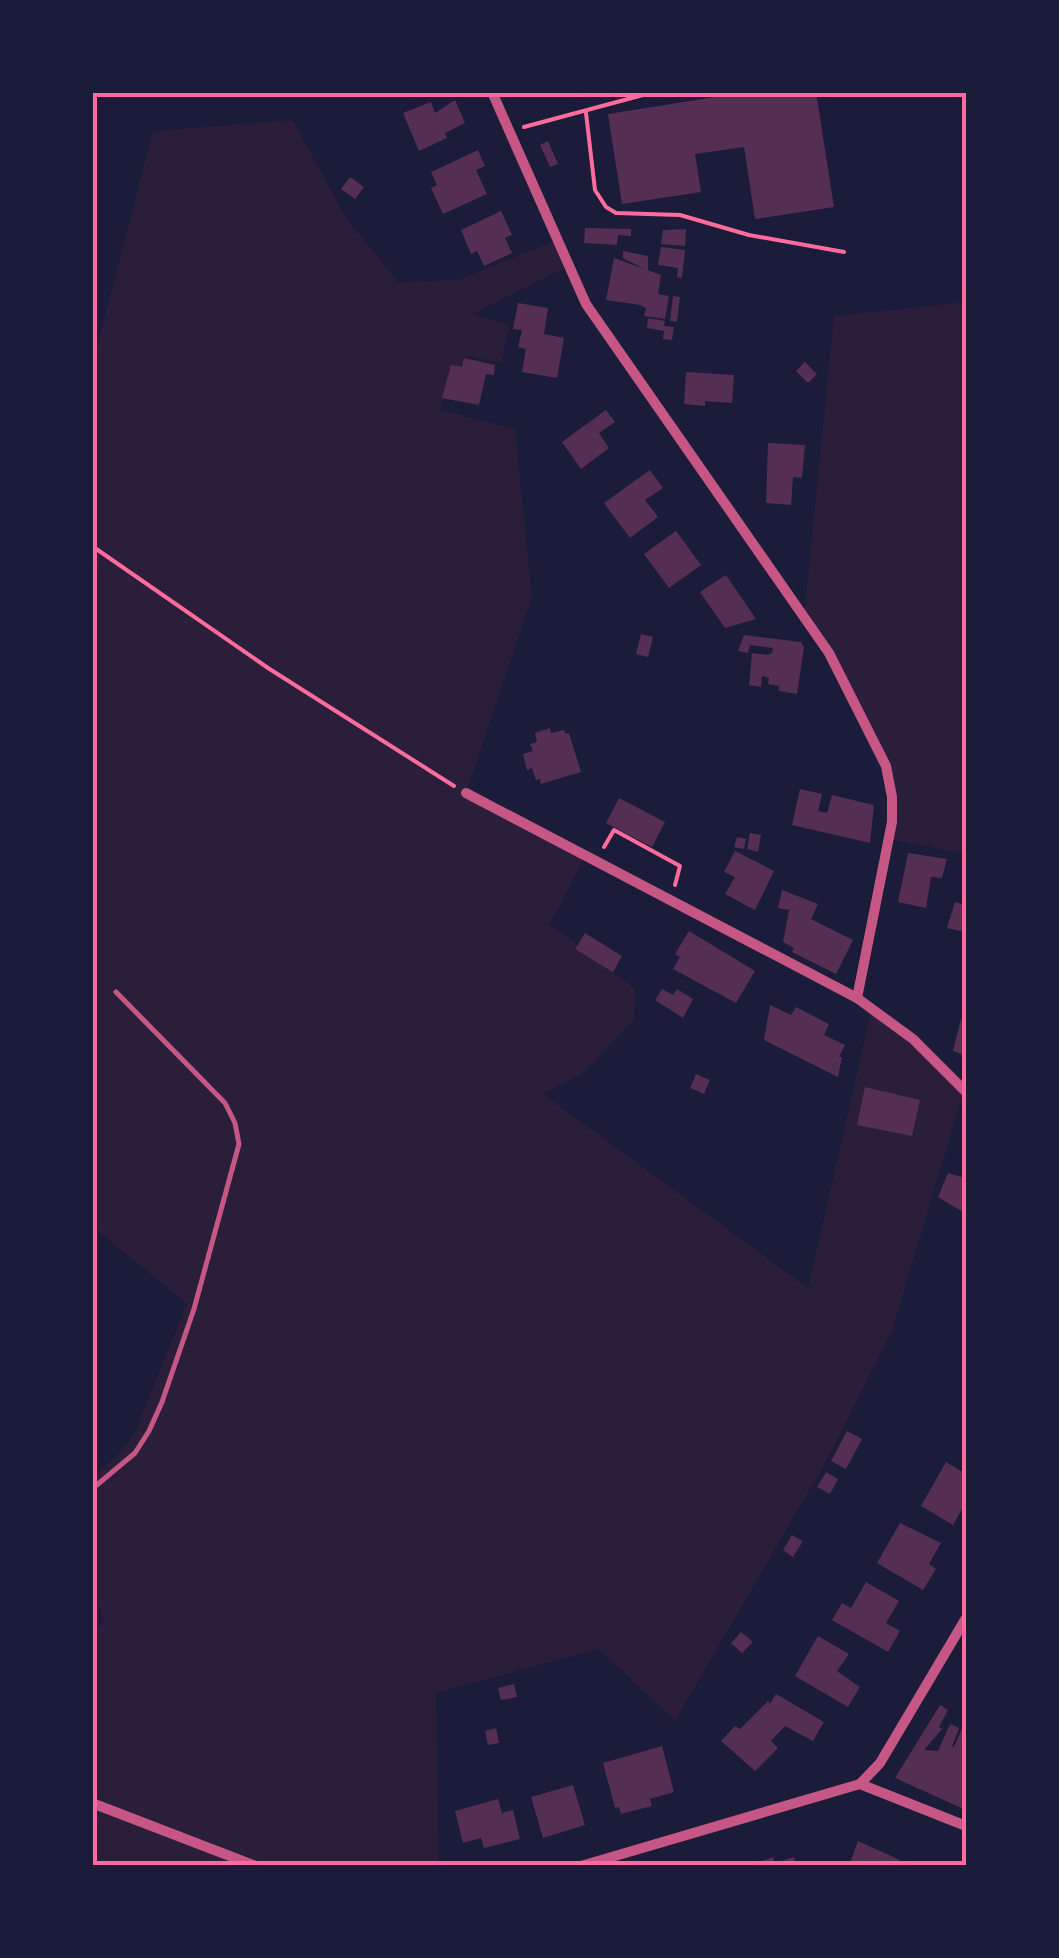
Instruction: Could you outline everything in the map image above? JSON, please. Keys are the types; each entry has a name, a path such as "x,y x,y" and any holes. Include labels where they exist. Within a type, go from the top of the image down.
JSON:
{"street":[{"path":"492,92 586,304 829,654 886,766 892,822 857,998"},
{"path":"466,793 857,998 914,1039 966,1092"},
{"path":"581,1866 860,1784 880,1762 966,1618"},
{"path":"860,1784 966,1826"},
{"path":"92,1804 256,1866"}],"lane":[{"path":"92,1489 135,1453 162,1402 194,1309 239,1144 225,1103 116,992"}],"path":[{"path":"509,131 654,92"},
{"path":"586,112 594,190 606,207 616,212 680,215 749,236 844,252"},
{"path":"92,546 268,668 466,793"},
{"path":"596,860 614,830 680,866 671,899"}],"shaded area":[{"path":"293,120 346,218 398,282 458,280 557,240 569,266 472,314 509,325 502,363 466,356 461,375 450,373 440,410 515,429 532,598 466,793 586,855 550,924 635,989 634,1020 583,1073 543,1094 808,1288 872,1007 964,1090 892,1331 827,1460 675,1721 599,1649 436,1693 439,1865 93,1865 92,1629 104,1624 93,1589 93,1477 134,1434 187,1304 93,1227 93,362 153,131"},
{"path":"966,302 966,854 889,839 886,766 804,617 834,316"}],"building":[{"path":"747,92 816,92 834,207 755,219 744,147 695,154 701,192 622,204 608,114"},
{"path":"455,100 465,123 445,133 447,138 419,151 403,113 431,102 435,113"},
{"path":"548,141 558,164 550,167 540,145"},
{"path":"478,150 485,166 476,170 487,194 443,214 431,188 437,185 431,172"},
{"path":"350,177 364,187 355,199 341,189"},
{"path":"501,211 512,235 505,238 512,253 484,266 477,251 471,254 461,230"},
{"path":"585,228 631,229 631,236 618,235 617,245 584,243"},
{"path":"686,229 685,246 661,244 663,230"},
{"path":"661,247 685,250 682,278 677,277 678,268 658,265"},
{"path":"623,251 648,256 648,271 623,258"},
{"path":"614,258 661,275 658,294 669,296 665,319 644,316 646,308 640,305 606,300"},
{"path":"673,296 680,297 677,322 670,321"},
{"path":"518,303 548,308 544,334 564,338 557,378 522,372 526,349 518,347 522,330 513,329"},
{"path":"648,318 674,327 672,340 663,339 664,331 647,328"},
{"path":"464,358 495,365 494,375 486,374 479,405 442,398 451,365 462,367"},
{"path":"805,362 817,374 808,383 796,371"},
{"path":"686,372 734,375 732,403 684,404"},
{"path":"606,410 615,422 599,433 609,448 581,469 562,442"},
{"path":"768,443 805,445 802,478 793,477 791,505 766,503"},
{"path":"650,470 663,488 645,500 658,517 630,538 604,503"},
{"path":"676,531 701,565 669,588 644,554"},
{"path":"726,575 756,619 725,628 700,592"},
{"path":"641,634 653,637 648,657 636,654"},
{"path":"744,635 801,642 804,647 797,694 779,691 779,686 768,684 769,678 762,676 761,687 749,685 752,653 767,655 773,648 750,645 748,653 738,651"},
{"path":"550,728 551,733 569,733 581,772 541,784 532,768 527,770 523,754 533,751 530,744 537,742 535,733"},
{"path":"800,789 822,794 818,811 827,813 832,795 874,805 870,843 792,825"},
{"path":"619,798 665,822 652,847 606,823"},
{"path":"750,833 761,835 758,852 747,849"},
{"path":"737,837 746,839 744,849 734,847"},
{"path":"735,851 774,871 755,910 725,894 735,877 724,872"},
{"path":"908,853 947,859 942,878 931,877 926,908 898,902"},
{"path":"782,890 818,904 811,919 853,940 836,974 792,952 794,948 783,942 789,910 778,908"},
{"path":"955,902 966,905 965,932 947,928"},
{"path":"689,931 755,971 736,1003 673,969 680,957 675,954"},
{"path":"585,933 622,956 613,972 575,949"},
{"path":"662,989 673,995 677,989 693,999 683,1018 655,1000"},
{"path":"770,1005 791,1015 796,1007 829,1024 824,1035 845,1045 839,1057 838,1077 764,1040"},
{"path":"961,1019 966,1020 966,1056 953,1051"},
{"path":"696,1074 710,1080 704,1094 690,1088"},
{"path":"865,1087 920,1100 912,1136 857,1125"},
{"path":"948,1173 966,1178 966,1214 938,1197"},
{"path":"847,1431 862,1439 846,1469 831,1461"},
{"path":"946,1462 966,1474 966,1502 953,1525 921,1506"},
{"path":"826,1472 838,1479 830,1494 817,1487"},
{"path":"900,1523 941,1543 929,1564 936,1569 923,1590 877,1563"},
{"path":"792,1535 803,1541 793,1557 783,1550"},
{"path":"866,1582 899,1601 886,1623 900,1631 888,1652 832,1620 842,1603 851,1608"},
{"path":"741,1632 753,1642 742,1653 731,1643"},
{"path":"818,1636 849,1654 837,1671 860,1687 848,1707 795,1676"},
{"path":"514,1684 517,1697 501,1700 498,1688"},
{"path":"776,1694 824,1722 813,1741 785,1726 771,1741 778,1748 755,1771 721,1741 735,1726 740,1729 768,1701 770,1704"},
{"path":"940,1705 948,1710 939,1727 942,1729 924,1750 938,1751 950,1724 959,1728 954,1747 966,1719 966,1810 895,1778"},
{"path":"496,1728 499,1743 488,1745 485,1731"},
{"path":"662,1746 674,1792 650,1799 652,1806 621,1814 619,1807 615,1808 603,1763"},
{"path":"573,1785 585,1825 543,1838 531,1797"},
{"path":"498,1799 502,1813 513,1810 520,1839 484,1848 481,1838 463,1843 455,1811"},
{"path":"858,1841 900,1860 898,1866 849,1866"},
{"path":"773,1857 775,1863 794,1857 796,1866 748,1866"}]}
